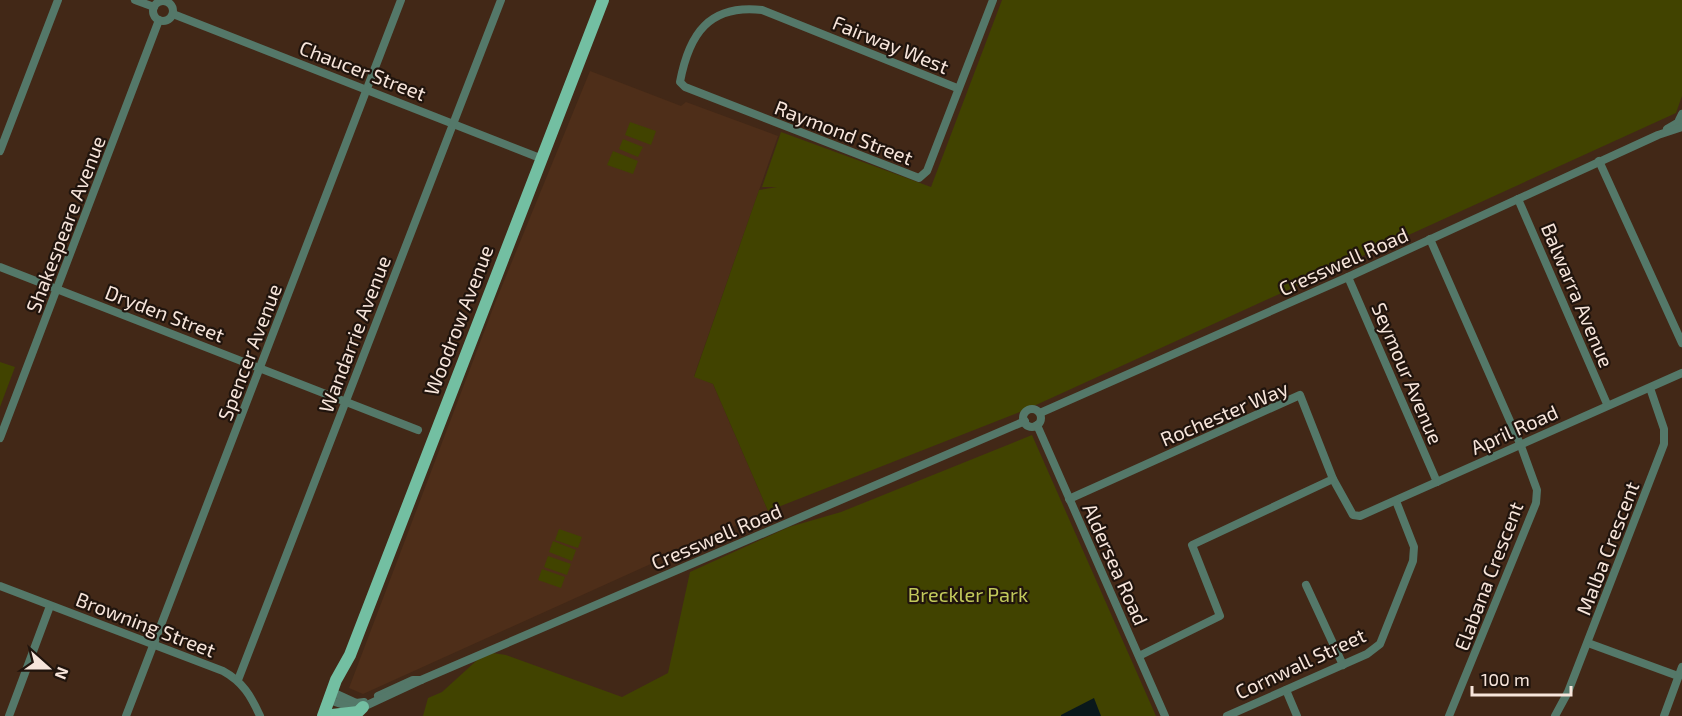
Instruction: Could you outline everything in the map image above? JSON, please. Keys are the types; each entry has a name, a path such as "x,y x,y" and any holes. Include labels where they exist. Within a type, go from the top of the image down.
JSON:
{"main road":[{"name":"Woodrow Avenue","path":"329,716 334,697 540,158 603,0"},
{"path":"329,716 358,712 363,707"}],"street":[{"path":"0,151 58,0"},
{"path":"135,0 154,7"},
{"name":"Spencer Avenue","path":"126,716 401,0"},
{"name":"Wandarrie Avenue","path":"238,680 501,0"},
{"name":"Raymond Street","path":"680,82 695,91 919,178 927,171 957,88 993,0"},
{"path":"162,1 167,1 173,9 173,14 170,19 159,20 155,17 154,7 162,1"},
{"name":"Fairway West","path":"680,82 692,42 706,21 742,8 762,10 957,88"},
{"name":"Chaucer Street","path":"173,14 540,158"},
{"name":"Shakespeare Avenue","path":"0,438 159,20"},
{"name":"Cresswell Road","path":"363,707 1024,421 1024,415 1028,410 1035,409 1040,413 1348,278 1681,123"},
{"path":"1599,161 1682,343"},
{"name":"Balwarra Avenue","path":"1518,199 1607,404"},
{"name":"Elabana Crescent","path":"1430,240 1521,446 1537,490 1536,503 1449,716"},
{"name":"Dryden Street","path":"0,267 418,430"},
{"name":"Seymour Avenue","path":"1348,278 1437,482"},
{"name":"April Road","path":"1360,516 1521,446 1607,404 1650,388 1682,372"},
{"name":"Malba Crescent","path":"1555,716 1568,692 1588,643 1664,444 1664,429 1650,388"},
{"name":"Rochester Way","path":"1069,499 1300,395 1333,479 1353,515 1360,516"},
{"path":"1024,421 1031,426 1037,425 1041,420 1040,413"},
{"name":"Aldersea Road","path":"1037,425 1165,716"},
{"path":"1139,656 1220,616 1192,544 1333,479"},
{"name":"Cornwall Street","path":"1227,716 1367,654 1380,644 1413,561 1414,547 1396,501"},
{"path":"1306,585 1343,665"},
{"name":"Browning Street","path":"0,586 238,680"},
{"path":"9,716 50,606"},
{"path":"1588,643 1678,676"},
{"path":"1664,716 1682,667"},
{"path":"238,680 251,696 260,716"},
{"name":"Cresswell Road","path":"334,697 356,703 365,702 413,680 421,680"},
{"path":"1286,690 1297,716"},
{"path":"334,697 350,707 363,707"}],"shaded area":[{"path":"590,71 681,106 686,102 778,136 694,376 713,384 768,511 363,694 349,688 495,303"},
{"path":"1094,698 1101,716 1061,716 1061,715"}],"green space":[{"path":"1002,0 1682,0 1682,96 1676,113 1025,410 768,511 713,384 694,377 759,190 777,187 762,187 781,132 931,187"},
{"path":"630,122 656,131 651,145 625,135"},
{"path":"623,139 643,147 638,157 619,149"},
{"path":"613,151 638,161 633,174 607,165"},
{"path":"0,362 15,367 0,407"},
{"name":"Breckler Park","path":"1032,435 1156,716 423,716 428,698 442,692 486,652 506,655 622,697 668,673 690,572 789,527 841,512"},
{"path":"559,529 582,537 578,548 555,540"},
{"path":"553,541 576,550 572,561 549,552"},
{"path":"548,556 571,564 567,575 544,567"},
{"path":"542,569 565,577 561,588 538,580"}]}
